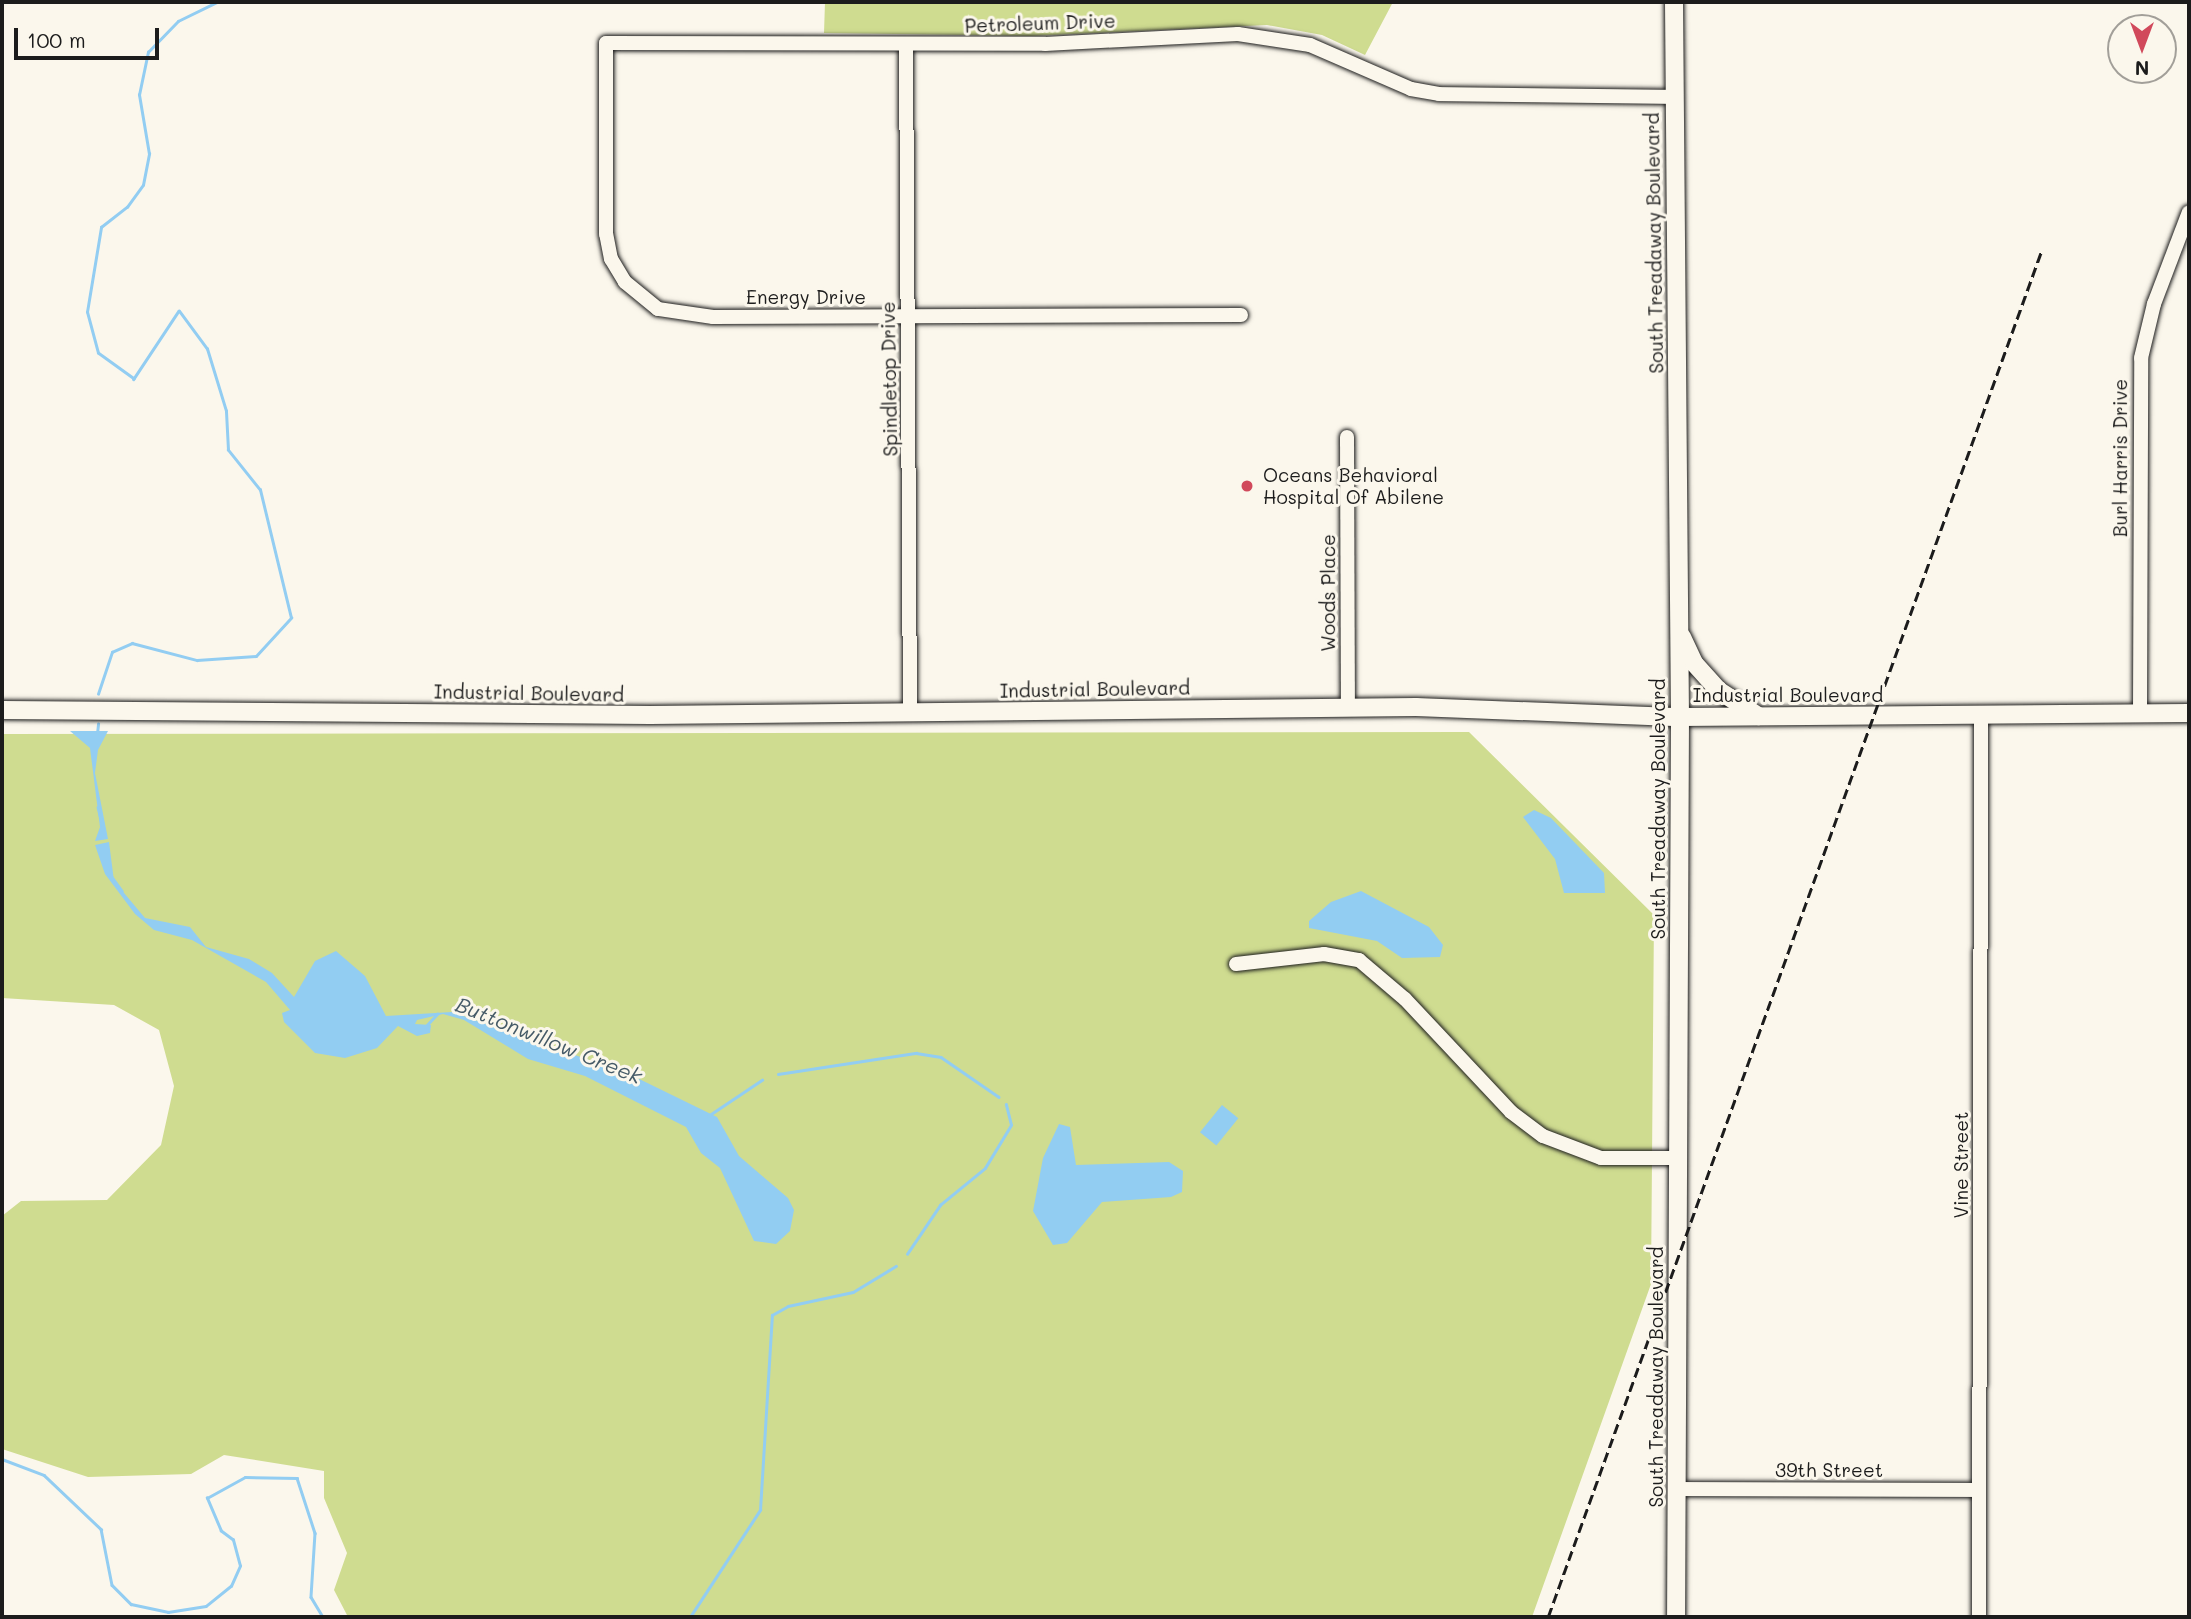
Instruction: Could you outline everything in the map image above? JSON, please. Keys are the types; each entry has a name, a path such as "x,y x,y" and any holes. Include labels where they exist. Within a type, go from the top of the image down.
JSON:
{"main road":[{"name":"South Treadaway Boulevard","path":"1674,2 1680,717 1676,1617"},
{"path":"1679,630 1703,674 1758,716"},
{"name":"Industrial Boulevard","path":"2,710 910,713 1348,707 1680,717 2189,713"}],"street":[{"name":"Petroleum Drive","path":"606,43 906,44 1280,36 1342,55 1411,89 1439,94 1674,97"},
{"name":"Energy Drive","path":"606,43 606,234 611,259 634,292 678,316 1241,315"},
{"name":"Spindletop Drive","path":"906,44 910,713"},
{"name":"Burl Harris Drive","path":"2140,713 2139,377 2148,321 2189,212"},
{"name":"Woods Place","path":"1348,437 1348,707"},
{"name":"Vine Street","path":"1979,1617 1981,713"},
{"path":"1236,964 1324,954 1359,960 1405,999 1511,1112 1544,1136 1601,1157 1678,1158"},
{"name":"39th Street","path":"1678,1489 1979,1490"}],"green space":[{"path":"825,2 1393,2 1365,55 1322,35 1267,25 1030,36 824,33"},
{"path":"1469,732 1654,915 1651,1284 1532,1617 348,1617 334,1590 347,1553 324,1498 324,1471 224,1455 191,1474 88,1477 2,1449 2,1216 21,1201 107,1200 161,1145 174,1086 159,1030 114,1005 2,998 2,734"}],"water":[{"path":"70,731 108,731 98,750 95,773 108,839 95,841 100,827 90,748"},
{"path":"1534,810 1551,818 1604,873 1605,893 1564,893 1555,859 1523,817"},
{"path":"109,842 114,881 145,918 190,927 206,947 249,959 272,973 294,997 315,961 336,951 365,976 386,1016 452,1012 629,1074 717,1117 739,1156 788,1198 794,1210 790,1231 776,1244 754,1241 720,1168 701,1153 686,1127 585,1076 528,1059 464,1020 443,1014 417,1020 415,1024 431,1025 430,1033 417,1036 398,1026 377,1048 345,1058 315,1053 284,1022 282,1013 290,1010 266,982 192,940 154,930 135,914 105,874 95,845"},
{"path":"1361,891 1429,927 1443,945 1440,957 1402,958 1377,941 1309,928 1309,921 1331,902"},
{"path":"1222,1105 1238,1118 1216,1145 1200,1132"},
{"path":"1059,1124 1070,1127 1076,1165 1169,1162 1183,1171 1182,1192 1171,1197 1102,1202 1067,1243 1053,1245 1033,1211 1043,1158"}],"waterway":[{"name":"Buttonwillow Creek","path":"98,694 112,652 132,643 197,660 256,656 291,618 260,490 228,450 226,411 207,349 179,311 134,379 98,353 87,312 101,227 127,207 143,185 149,154 139,95 148,52 178,21 217,2"},
{"name":"Buttonwillow Creek","path":"97,734 98,724"},
{"name":"Buttonwillow Creek","path":"98,807 103,827"},
{"name":"Buttonwillow Creek","path":"112,877 122,891"},
{"name":"Buttonwillow Creek","path":"425,1027 437,1014"},
{"name":"Buttonwillow Creek","path":"778,1074 916,1053 941,1057 999,1097"},
{"name":"Buttonwillow Creek","path":"708,1116 762,1080"},
{"name":"Buttonwillow Creek","path":"907,1254 940,1205 985,1168 1011,1125 1006,1105"},
{"name":"Buttonwillow Creek","path":"690,1617 760,1510 772,1315 788,1306 853,1292 896,1266"},
{"path":"2,1459 44,1475 101,1529 112,1585 131,1604 168,1612 206,1606 231,1586 240,1566 233,1540 221,1531 207,1498 245,1477 297,1478 315,1533 311,1597 323,1617"}],"railway":[{"path":"1548,1617 2041,252"}],"place":[{"name":"Oceans Behavioral Hospital Of Abilene","path":"1247,486"}]}
